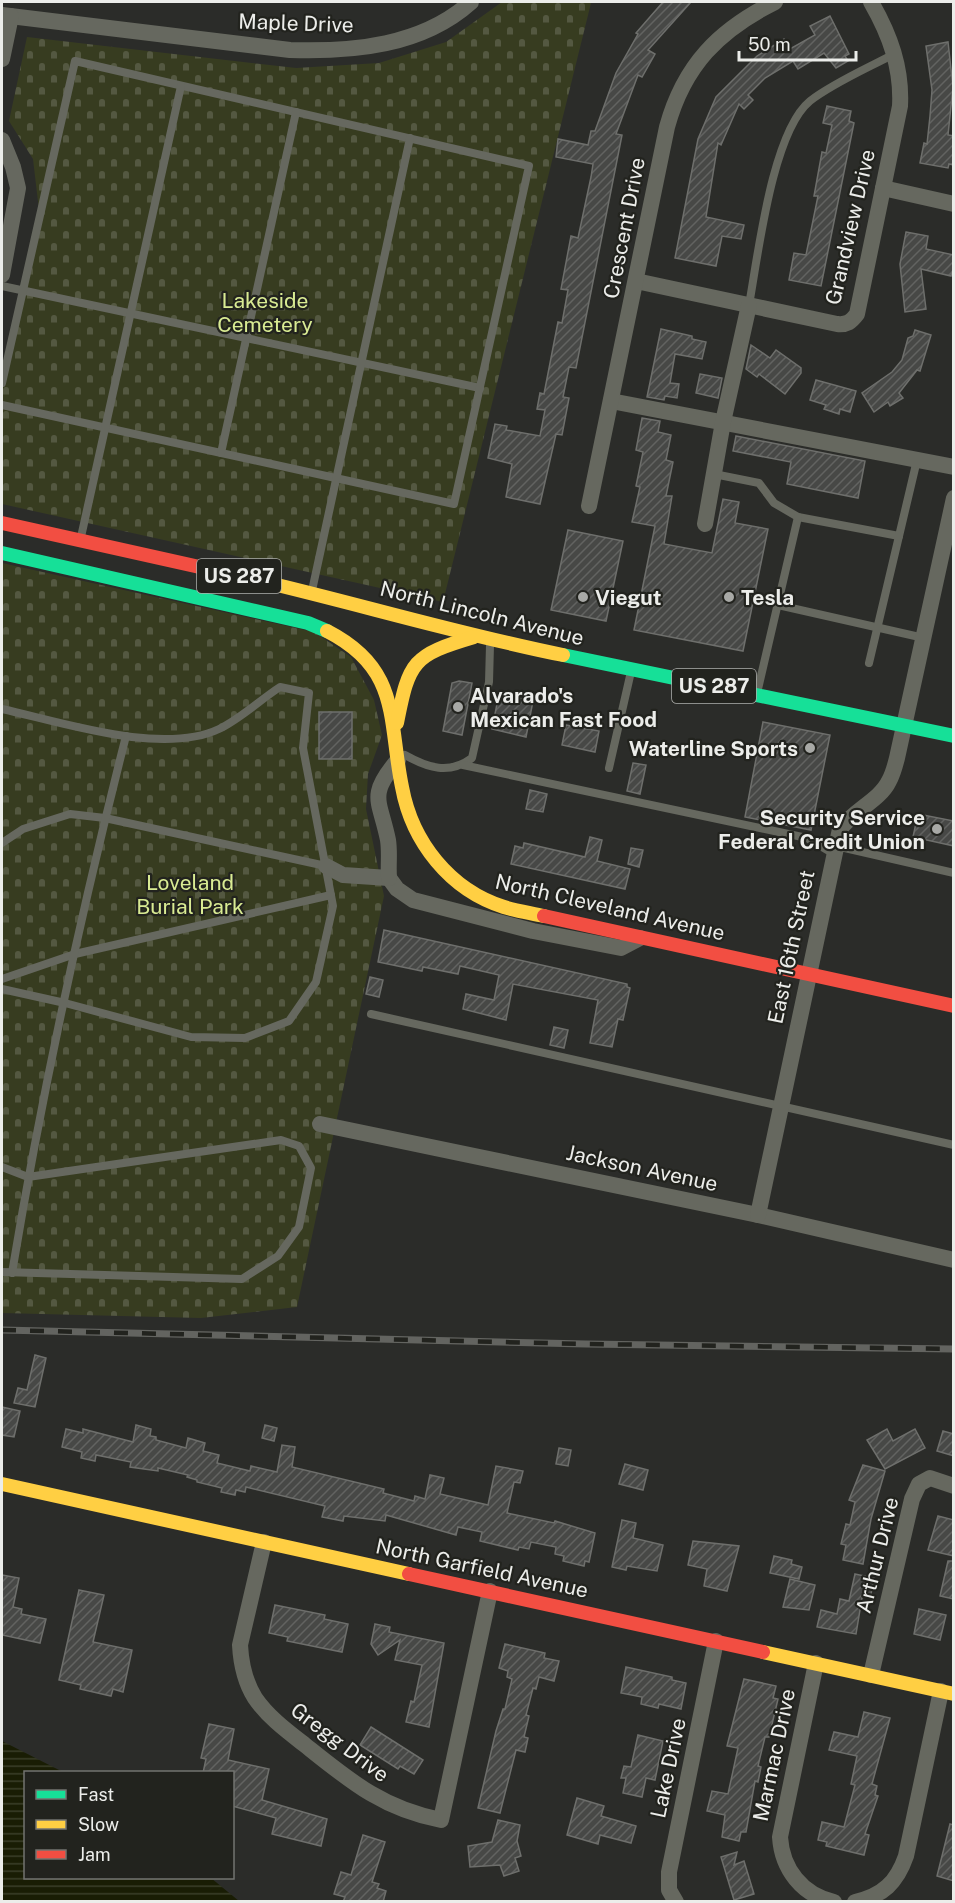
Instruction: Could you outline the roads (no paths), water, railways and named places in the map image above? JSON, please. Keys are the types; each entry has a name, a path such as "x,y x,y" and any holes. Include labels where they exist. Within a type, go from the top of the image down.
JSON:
{"main road":[{"name":"North Lincoln Avenue","path":"2,524 312,592 474,637 954,736"},
{"name":"North Cleveland Avenue","path":"2,553 308,623 336,635 360,653 383,684 396,726 405,805 416,832 443,871 480,899 504,907 954,1006"},
{"path":"396,726 404,685 420,656 434,649 474,637"},
{"name":"North Garfield Avenue","path":"2,1484 947,1692"}],"street":[{"name":"Maple Drive","path":"6,15 290,50 332,51 371,47 404,38 449,18 471,2"},
{"name":"Crescent Drive","path":"589,506 667,127 678,92 698,60 714,43 733,27 775,2"},
{"name":"Grandview Drive","path":"636,281 837,324 844,325 852,320 857,314 900,106 902,81 894,54 872,2"},
{"path":"2,59 6,15"},
{"path":"2,140 13,167 18,188 2,275"},
{"path":"883,188 954,204"},
{"path":"705,524 723,422 749,305"},
{"path":"611,401 954,467"},
{"name":"East 16th Street","path":"758,1215 807,974 840,829 850,815 878,795 889,783 905,726 954,498"},
{"path":"398,755 384,776 378,791 378,807 389,844 389,878 397,889 413,900 533,931 621,948 643,937"},
{"path":"326,866 344,875 389,878"},
{"name":"Jackson Avenue","path":"320,1124 758,1215 954,1260"},
{"name":"Arthur Drive","path":"870,1675 912,1499 918,1484 930,1478 954,1486"},
{"name":"Gregg Drive","path":"264,1542 240,1645 241,1660 254,1696 276,1721 357,1787 376,1799 441,1820 490,1592"},
{"name":"Lake Drive","path":"676,1902 669,1890 669,1872 716,1641"},
{"name":"Marmac Drive","path":"816,1663 780,1837 784,1861 804,1889 814,1896 834,1902"},
{"path":"855,1902 874,1895 900,1875 947,1692"}],"lane":[{"path":"749,305 769,198 787,135 799,113 811,101 894,54"},
{"path":"2,383 75,61 529,166 454,504 2,405"},
{"path":"80,540 181,86"},
{"path":"221,453 296,112"},
{"path":"312,592 410,138"},
{"path":"2,286 480,388"},
{"path":"869,663 917,460"},
{"path":"714,474 759,483 774,503 798,517 899,536"},
{"path":"757,695 798,517"},
{"path":"777,605 924,638"},
{"path":"398,755 442,770 463,765 472,758 489,682 490,640"},
{"path":"609,768 631,669"},
{"path":"2,709 126,736 173,741 219,729 280,687 309,693 303,748 333,906 316,982 289,1021 245,1038 191,1037 65,1003 2,990"},
{"path":"12,1273 28,1177 75,954 126,736"},
{"path":"463,765 807,838 835,850 954,873"},
{"path":"2,843 23,829 70,814 105,819 326,866"},
{"path":"2,979 75,954 331,895"},
{"path":"371,1014 954,1145"},
{"path":"2,1167 28,1177 281,1140 299,1146 311,1168 298,1227 278,1256 242,1279 2,1272"}],"railway":[{"path":"2,1330 586,1344 954,1349"}],"place":[{"name":"Viegut","path":"583,597"},
{"name":"Tesla","path":"729,597"},
{"name":"Alvarado's Mexican Fast Food","path":"458,707"},
{"name":"Waterline Sports","path":"810,748"},
{"name":"Security Service Federal Credit Union","path":"937,829"}],"park label":[{"name":"Lakeside Cemetery","path":"265,312"},
{"name":"Loveland Burial Park","path":"190,894"}]}
